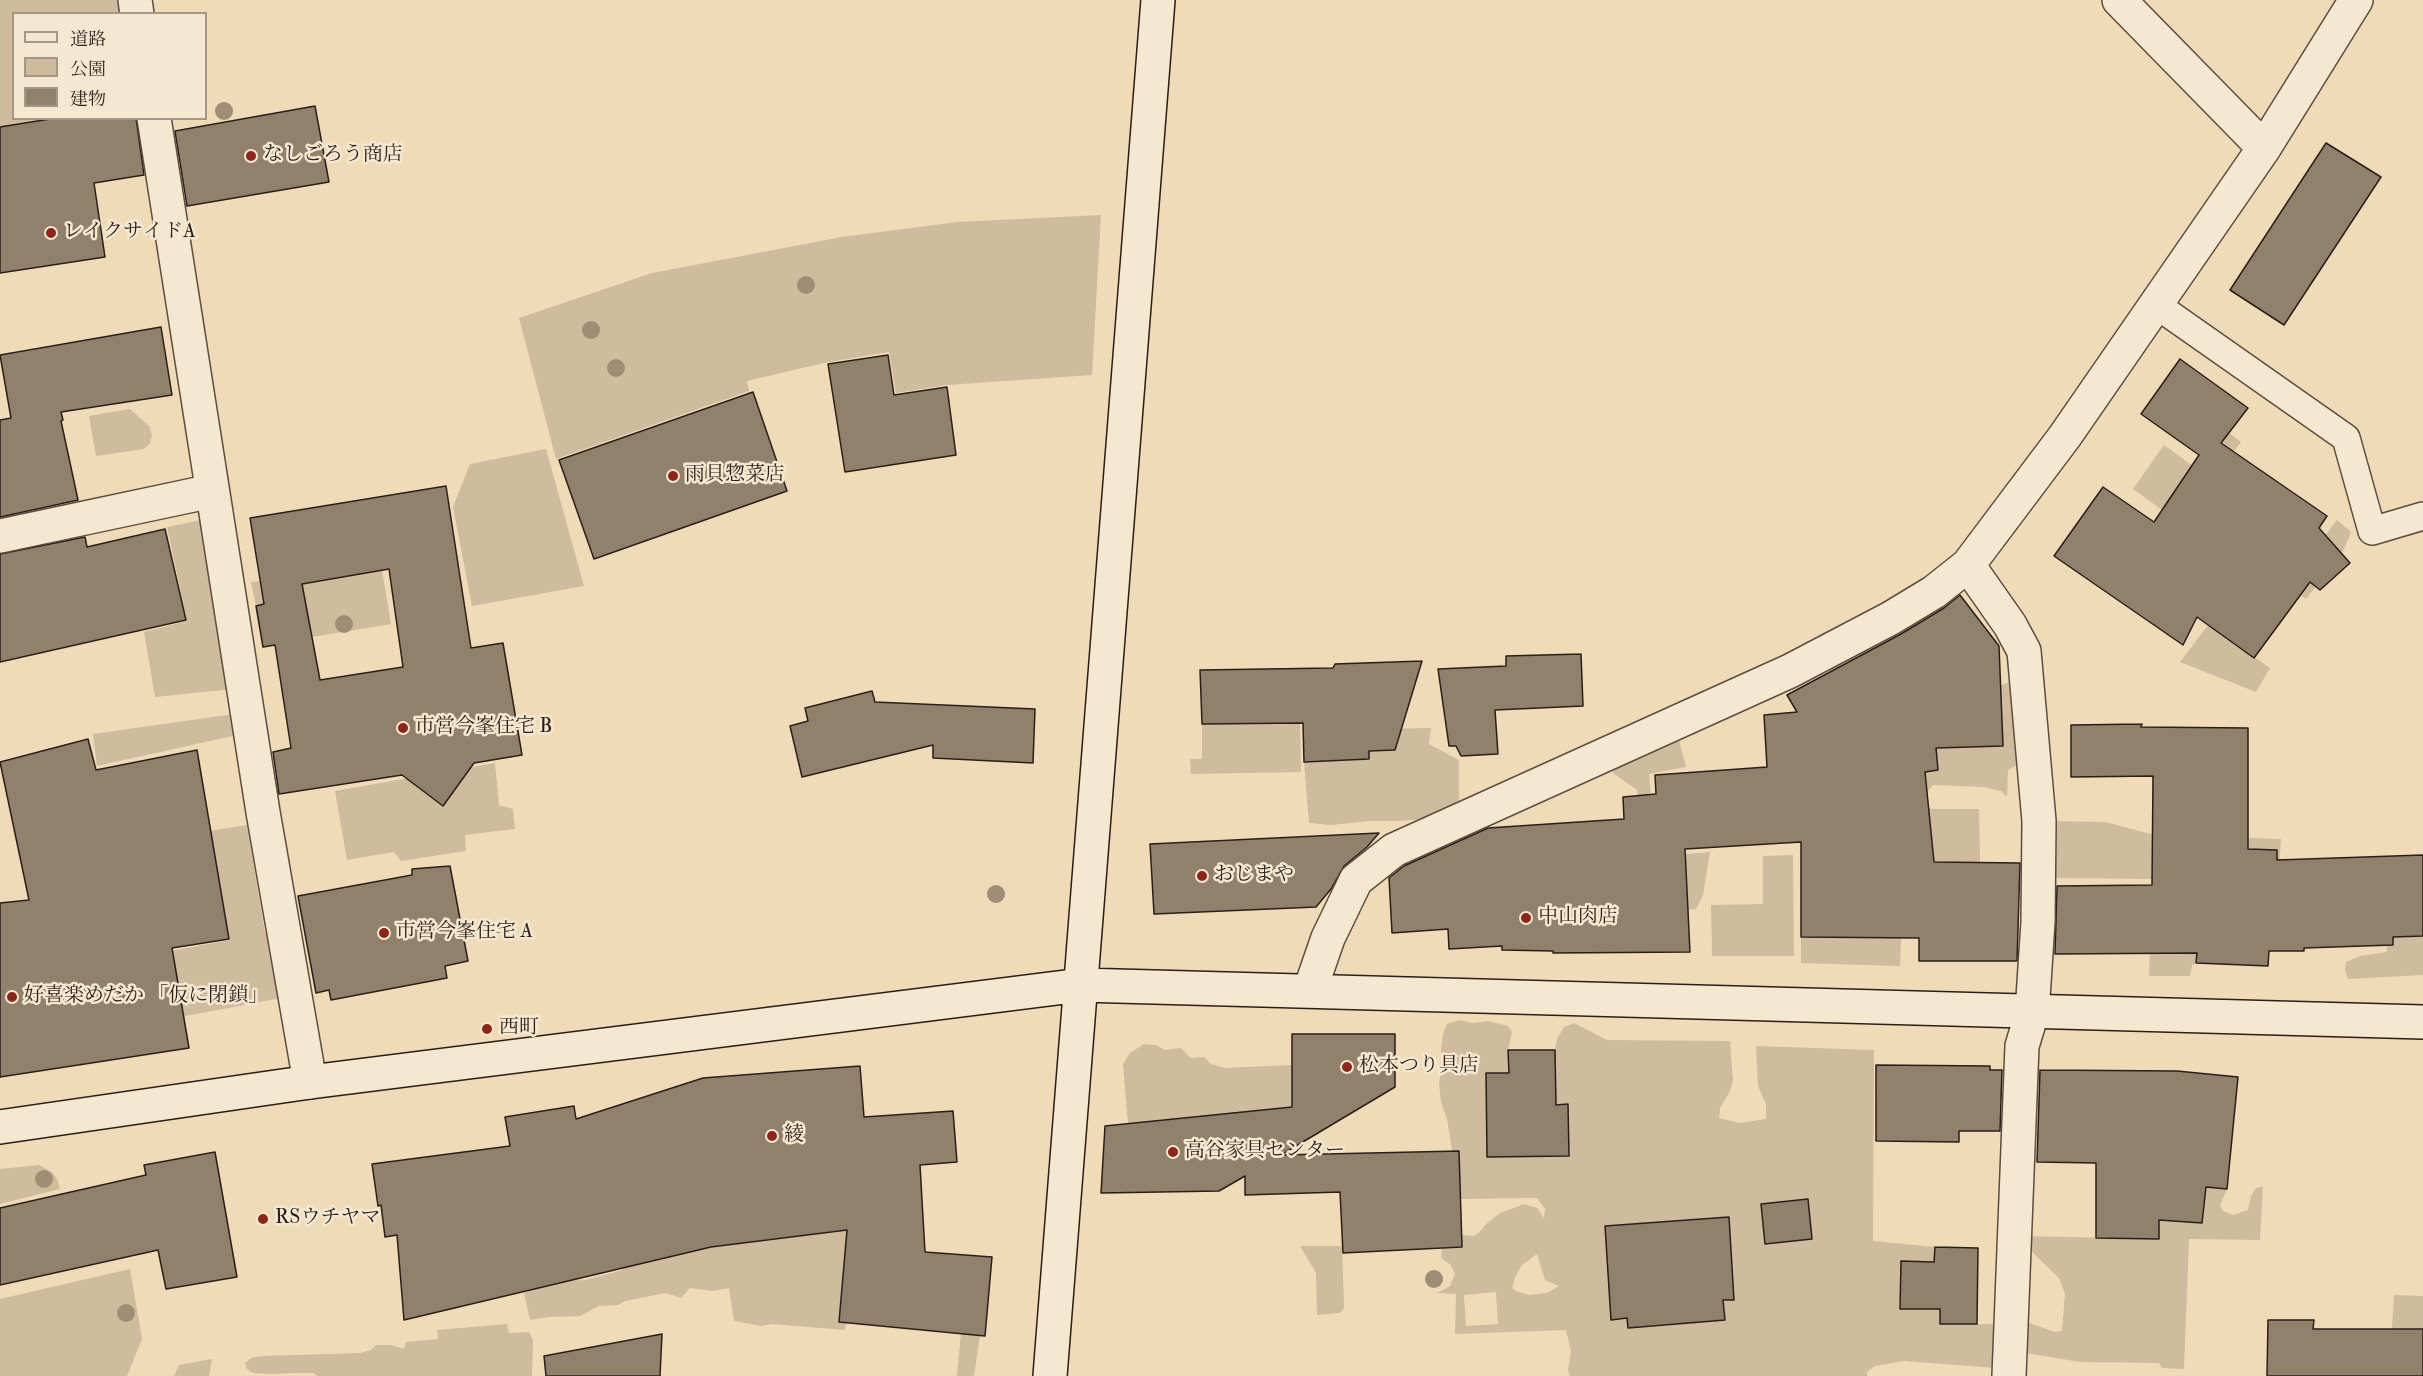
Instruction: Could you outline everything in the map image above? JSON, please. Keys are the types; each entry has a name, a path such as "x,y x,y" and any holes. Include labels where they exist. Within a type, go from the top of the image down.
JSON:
{"street":[{"path":"1050,1376 1158,0"},
{"path":"2119,0 2264,147"},
{"path":"1310,990 1328,938 1356,880 1394,850 1790,670 1891,618 1934,592 1968,565 2065,436 2264,147 2356,0"},
{"path":"154,120 263,812 310,1082"},
{"path":"0,536 212,492"},
{"path":"1968,565 2010,625 2024,651 2038,820 2038,922 2032,1013 2022,1046 2009,1376"},
{"path":"0,1127 310,1082 1081,985 2423,1022"}],"lane":[{"path":"2156,304 2346,438 2373,531 2423,516"}],"green space":[{"path":"0,0 125,0 127,12 12,12 12,120 46,120 0,128"},
{"path":"1101,215 1092,375 947,385 896,393 889,352 828,362 747,381 749,391 556,459 519,318 652,273 842,237 957,222"},
{"path":"130,409 149,426 152,435 150,443 144,449 96,456 89,416"},
{"path":"2229,433 2241,442 2180,523 2133,489 2164,445 2201,472"},
{"path":"546,449 584,586 472,606 453,507 470,464"},
{"path":"201,520 232,689 155,697 144,632 187,621 167,527"},
{"path":"2337,520 2351,532 2342,554 2306,599 2278,579 2295,575"},
{"path":"382,570 391,624 312,637 304,598 256,606 251,582"},
{"path":"2208,625 2270,668 2256,692 2180,662"},
{"path":"2016,680 2020,763 2008,770 2007,797 2001,791 1983,787 1933,785 1927,792 1925,772 1938,770 1931,709"},
{"path":"234,714 237,735 97,766 93,734"},
{"path":"1300,723 1301,772 1191,774 1190,759 1202,759 1202,724"},
{"path":"1431,728 1429,744 1459,760 1459,811 1426,819 1331,825 1309,823 1304,762 1369,759 1369,729"},
{"path":"1679,740 1686,767 1649,774 1655,847 1673,855 1710,852 1703,895 1696,909 1678,911 1643,877 1637,790 1613,773 1613,765"},
{"path":"495,763 499,805 513,809 515,829 465,835 466,851 401,861 394,852 347,860 335,791"},
{"path":"1917,806 1932,809 1979,809 1980,862 1903,862"},
{"path":"2049,821 2105,822 2155,835 2281,839 2278,892 2199,890 2196,963 2192,965 2190,976 2149,976 2153,879 2049,878"},
{"path":"247,825 265,933 269,932 281,998 175,1018 138,957 230,940 216,864 118,845"},
{"path":"1793,855 1794,956 1712,956 1711,905 1763,904 1763,856"},
{"path":"2423,936 2423,975 2348,979 2345,970 2346,962 2360,956 2387,952 2387,945 2393,937"},
{"path":"1801,937 1901,938 1900,966 1801,963"},
{"path":"1459,1020 1473,1023 1488,1021 1508,1026 1512,1032 1508,1050 1509,1073 1486,1074 1487,1157 1542,1156 1569,1147 1568,1104 1556,1105 1555,1050 1557,1039 1564,1027 1574,1023 1607,1040 1730,1041 1733,1081 1720,1108 1719,1118 1740,1123 1766,1119 1766,1104 1758,1086 1756,1046 1874,1050 1873,1241 1935,1247 1934,1261 1901,1261 1900,1308 1940,1309 1940,1324 1995,1324 1996,1368 1904,1361 1875,1366 1867,1372 1867,1376 1570,1376 1568,1370 1571,1351 1566,1330 1455,1334 1456,1294 1437,1293 1450,1286 1455,1274 1451,1265 1441,1258 1442,1248 1462,1248 1461,1235 1473,1236 1479,1233 1500,1213 1524,1204 1537,1208 1544,1218 1545,1209 1537,1198 1460,1199 1439,1083 1443,1063 1441,1051 1443,1034 1447,1024","holes":["1537,1254 1545,1280 1559,1286 1547,1293 1529,1295 1516,1291 1512,1288 1516,1275 1522,1265","1496,1292 1498,1324 1466,1326 1464,1295"]},
{"path":"1144,1044 1156,1045 1165,1050 1181,1048 1191,1058 1204,1057 1211,1064 1225,1068 1292,1065 1308,1108 1128,1124 1123,1064 1130,1053"},
{"path":"39,1165 52,1172 60,1189 0,1204 0,1169"},
{"path":"2164,1183 2227,1189 2220,1205 2223,1211 2233,1215 2248,1210 2251,1196 2256,1188 2263,1186 2260,1240 2189,1239 2184,1369 2162,1368 2159,1363 2080,1362 2026,1353 2021,1320 2055,1332 2062,1331 2065,1294 2059,1278 2028,1248 2024,1236 2158,1239 2159,1207"},
{"path":"860,1224 845,1254 839,1322 846,1323 845,1330 772,1324 761,1326 734,1321 729,1288 713,1291 690,1288 681,1298 666,1293 625,1301 618,1305 599,1306 580,1316 530,1320 524,1293 558,1281 585,1280 623,1270 621,1262 687,1248"},
{"path":"1300,1246 1342,1246 1344,1308 1340,1313 1317,1315 1316,1273"},
{"path":"130,1269 142,1339 127,1376 0,1376 0,1299"},
{"path":"2394,1295 2423,1296 2423,1330 2392,1329"},
{"path":"507,1324 509,1333 529,1332 533,1340 532,1376 272,1374 253,1373 247,1369 245,1363 251,1358 261,1356 360,1353 371,1350 376,1345 391,1345 404,1349 406,1342 438,1339 437,1330"},
{"path":"961,1333 980,1335 974,1376 957,1376"},
{"path":"212,1359 209,1376 174,1376 179,1365"}],"building":[{"name":"なしごろう商店","path":"315,106 329,182 187,206 175,131"},
{"path":"44,120 136,120 144,175 94,183 105,257 0,273 0,127"},
{"path":"2326,143 2381,177 2284,325 2230,290"},
{"path":"161,327 172,395 61,412 78,500 0,517 0,420 11,418 0,355"},
{"path":"888,355 894,395 947,387 956,455 845,472 828,364"},
{"path":"2180,359 2248,408 2221,443 2327,516 2319,528 2350,563 2320,590 2310,582 2254,658 2197,617 2183,645 2054,556 2103,487 2154,522 2199,455 2141,414"},
{"name":"雨貝惣菜店","path":"753,392 787,491 594,559 559,460"},
{"path":"446,486 471,648 503,643 522,755 474,763 443,806 402,775 279,794 273,752 291,748 275,645 263,647 256,606 264,604 250,518","holes":["389,569 403,667 320,680 302,584"]},
{"path":"165,529 186,620 0,662 0,554 85,537 87,547"},
{"path":"1960,595 1999,646 2003,746 1936,748 1938,770 1925,772 1934,862 2020,863 2017,961 1919,961 1919,938 1801,937 1801,842 1685,849 1690,952 1553,953 1553,951 1502,950 1502,946 1449,949 1448,929 1392,933 1389,878 1404,866 1488,828 1624,819 1623,797 1656,794 1655,775 1767,767 1764,715 1797,712 1787,695 1901,634 1944,608"},
{"path":"1581,654 1583,706 1495,710 1498,754 1461,756 1456,746 1449,746 1438,669 1506,666 1506,656"},
{"path":"1422,661 1395,750 1369,751 1369,759 1304,762 1303,723 1202,724 1200,670 1333,668 1335,664"},
{"path":"872,691 875,702 1035,709 1033,763 933,758 933,745 802,777 790,726 808,721 805,708"},
{"path":"2142,724 2141,727 2248,728 2248,849 2277,850 2277,860 2423,855 2423,936 2393,937 2393,945 2269,951 2268,966 2196,963 2197,953 2055,954 2057,886 2152,885 2153,776 2071,777 2071,725"},
{"path":"88,739 96,770 197,750 229,939 172,948 189,1048 0,1077 0,903 29,900 0,762"},
{"path":"1379,833 1367,847 1344,866 1331,889 1316,907 1154,914 1150,844"},
{"name":"市営今峯住宅 A","path":"450,866 468,961 445,966 447,978 331,1000 329,990 316,993 298,896 412,875 412,869"},
{"path":"1292,1034 1395,1034 1395,1087 1281,1155 1459,1151 1462,1247 1343,1253 1340,1192 1245,1195 1245,1176 1219,1191 1101,1193 1105,1126 1292,1107"},
{"path":"1508,1050 1555,1050 1556,1105 1568,1104 1569,1156 1487,1157 1486,1073 1509,1073"},
{"path":"1876,1065 1990,1066 1990,1070 2002,1070 2000,1131 1959,1131 1959,1142 1876,1141"},
{"path":"860,1066 864,1117 953,1111 957,1162 920,1165 925,1252 992,1257 985,1336 839,1322 847,1230 711,1247 404,1320 397,1235 385,1237 372,1164 510,1146 505,1117 574,1106 576,1119 703,1078"},
{"path":"2040,1070 2177,1071 2238,1077 2227,1189 2206,1187 2202,1223 2159,1220 2159,1239 2096,1238 2096,1163 2037,1162"},
{"path":"215,1152 237,1277 166,1289 158,1250 0,1285 0,1208 146,1175 144,1165"},
{"path":"1808,1199 1812,1239 1765,1244 1761,1204"},
{"path":"1729,1217 1734,1300 1723,1300 1725,1320 1628,1328 1627,1318 1611,1320 1605,1226"},
{"path":"1935,1247 1978,1248 1977,1324 1940,1324 1940,1309 1900,1309 1901,1261 1934,1262"},
{"path":"2268,1320 2314,1320 2313,1329 2423,1329 2423,1376 2267,1376"},
{"path":"662,1334 660,1376 546,1376 544,1356"}],"place":[{"name":"なしごろう商店","path":"251,156"},
{"name":"レイクサイドA","path":"51,233"},
{"name":"雨貝惣菜店","path":"673,476"},
{"name":"市営今峯住宅 B","path":"403,728"},
{"name":"おじまや","path":"1202,876"},
{"name":"中山肉店","path":"1526,918"},
{"name":"市営今峯住宅 A","path":"384,933"},
{"name":"好喜楽めだか 「仮に閉鎖」","path":"12,997"},
{"name":"西町","path":"487,1029"},
{"name":"松本つり具店","path":"1347,1067"},
{"name":"綾","path":"772,1136"},
{"name":"高谷家具センター","path":"1173,1152"},
{"name":"RSウチヤマ","path":"263,1219"}]}
